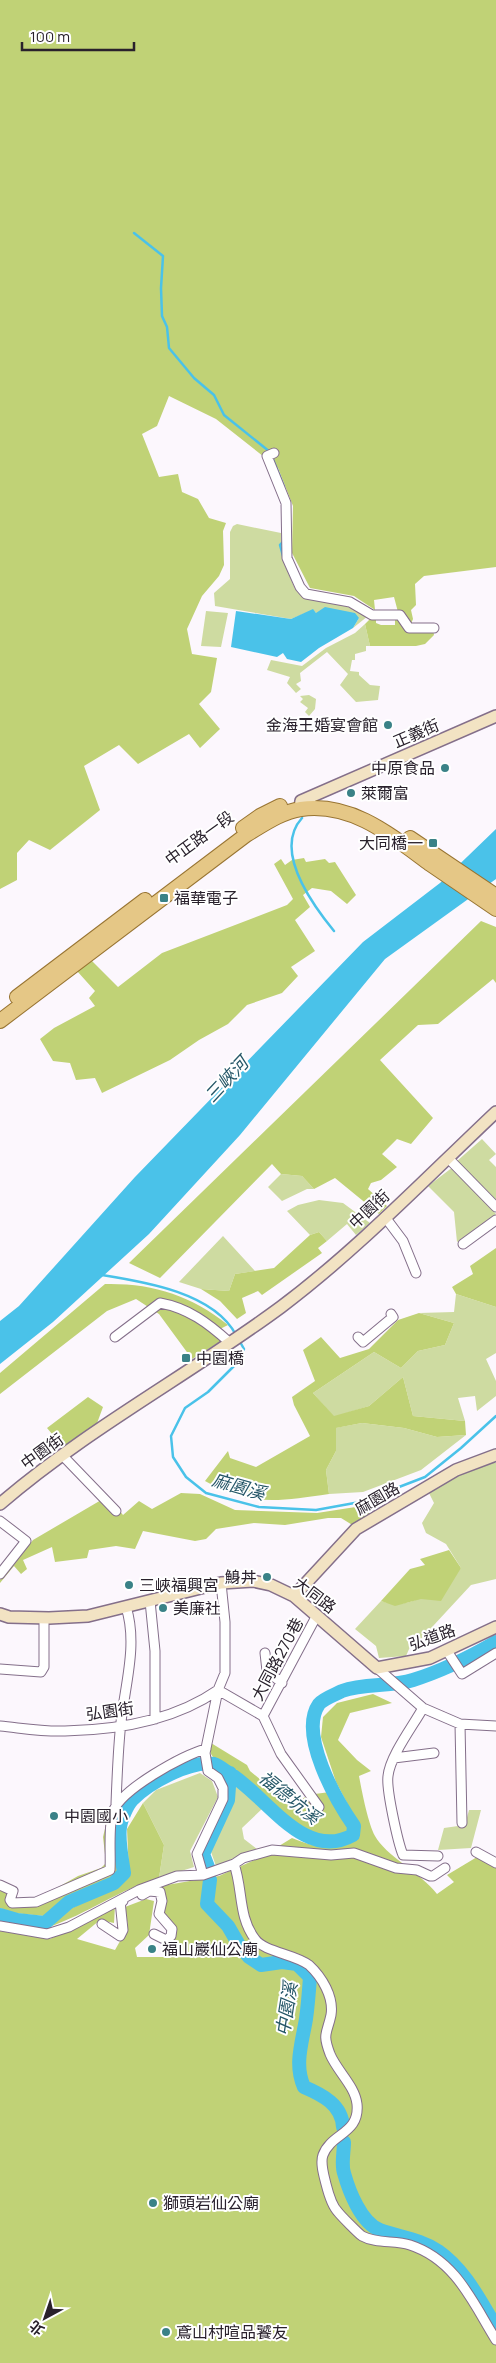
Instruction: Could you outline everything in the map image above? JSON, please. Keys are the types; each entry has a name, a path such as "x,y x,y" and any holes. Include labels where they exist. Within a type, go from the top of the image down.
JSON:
{"main road":[{"name":"中正路一段","path":"0,1009 206,854 260,816 281,805 322,808 360,818 435,861"},
{"name":"中正路一段","path":"0,1021 246,835 300,805"},
{"path":"435,861 496,896"},
{"path":"435,861 496,909"}],"street":[{"path":"272,453 267,456 286,503 287,558 300,586 306,594 350,602 372,615 400,615 409,628 434,628"},
{"name":"正義街","path":"300,805 496,716"},
{"name":"中園街","path":"0,1504 63,1456 258,1323 332,1267 496,1112"},
{"path":"448,1158 496,1207"},
{"path":"385,1217 403,1241 416,1273"},
{"path":"464,1244 496,1220"},
{"path":"115,1337 160,1303 173,1305 191,1313 211,1326 229,1342"},
{"path":"358,1337 363,1342 393,1316 391,1314"},
{"name":"麻園路","path":"294,1596 356,1529 456,1470 496,1455"},
{"path":"63,1456 116,1511"},
{"path":"0,1521 26,1541 0,1574"},
{"name":"大同路","path":"0,1614 8,1617 44,1618 88,1616 221,1583 253,1581 294,1596 423,1708"},
{"path":"203,1875 197,1854 223,1799 223,1788 218,1778 208,1770 205,1751 218,1690 225,1673 226,1656 221,1583"},
{"path":"150,1601 155,1651 155,1719"},
{"path":"0,1886 13,1891 10,1900 12,1902 36,1902 110,1870 112,1814 116,1804 120,1726 131,1648 129,1617 126,1607"},
{"name":"大同路270巷","path":"263,1716 317,1615"},
{"path":"0,1669 41,1672 44,1667 44,1618"},
{"name":"弘道路","path":"377,1668 449,1654 496,1627"},
{"path":"265,1653 267,1671 282,1683"},
{"path":"449,1654 462,1674 496,1653"},
{"path":"218,1690 263,1716 282,1754 319,1807"},
{"name":"弘園街","path":"0,1726 65,1731 120,1726 155,1719 191,1707 218,1690"},
{"path":"438,1856 404,1855 398,1844 388,1777 394,1758 423,1708 460,1724 496,1726"},
{"path":"460,1724 462,1823"},
{"path":"116,1804 149,1777 192,1752 205,1751"},
{"path":"394,1758 434,1753"},
{"path":"0,1926 47,1934 69,1927 139,1890 177,1876 203,1875 234,1864 249,1856 272,1850 286,1849 317,1854 354,1853 396,1868 417,1870 430,1876 445,1868"},
{"path":"476,1852 496,1863"},
{"path":"234,1864 240,1881 241,1900 246,1922 256,1941 299,1958 310,1967 326,1986 331,2014 324,2034 331,2057 345,2078 357,2103 356,2119 347,2132 330,2144 323,2155 325,2179 337,2211 361,2235 372,2239 410,2245 430,2255 450,2270 478,2306 496,2340"},
{"path":"120,1901 129,1901 149,1891 160,1892 162,1901 159,1914 172,1929 171,1936 166,1940 154,1934"},
{"path":"102,1924 120,1936 123,1930 120,1901"}],"green space":[{"path":"0,0 496,0 496,567 424,576 415,584 416,605 411,610 413,619 411,624 404,612 398,612 394,597 374,600 375,610 354,596 310,588 292,553 293,506 278,468 216,419 169,396 157,426 142,434 159,477 178,474 182,492 198,499 209,518 226,523 223,531 224,565 219,576 202,596 187,629 192,654 217,658 211,692 199,704 220,729 200,748 189,734 138,764 119,745 84,766 100,810 50,850 29,840 17,853 17,880 0,889"},
{"path":"237,524 281,533 284,563 295,589 305,599 350,605 368,616 353,628 359,618 316,613 313,610 291,619 215,606 214,593 230,579 230,532 233,526"},
{"path":"206,611 228,613 221,647 201,646"},
{"path":"372,617 376,617 376,623 381,625 395,625 395,617 409,629 433,629 434,635 425,644 416,646 370,646 365,624"},
{"path":"365,624 370,646 366,646 366,651 355,654 355,660 352,660 350,671 359,672 359,675 370,685 380,686 378,700 356,702 340,685 348,674 327,652 300,673 301,681 296,684 301,689 296,693 287,683 290,677 267,670 271,660 302,666 326,648 355,633"},
{"path":"309,695 316,699 315,709 309,716 305,712 308,708 300,702 303,699 300,696"},
{"path":"304,858 306,862 325,859 329,863 335,862 356,895 347,904 331,891 312,888 303,895 310,907 295,920 315,951 291,967 298,976 282,993 247,1005 228,1024 199,1040 170,1060 102,1093 95,1078 76,1080 70,1063 53,1061 40,1039 54,1028 95,1006 89,998 95,991 77,971 92,961 118,987 162,953 287,905 293,899 274,864 281,859 285,865 292,860"},
{"path":"481,921 496,927 496,983 493,979 438,1024 418,1025 380,1060 433,1118 411,1144 397,1139 382,1154 397,1167 381,1180 371,1183 368,1189 387,1206 379,1214 335,1178 314,1189 302,1176 281,1174 272,1164 160,1278 129,1263"},
{"path":"482,1139 496,1154 489,1160 496,1167 496,1200 457,1161"},
{"path":"453,1167 496,1214 457,1242 454,1212 428,1186"},
{"path":"281,1174 302,1176 314,1189 307,1189 282,1201 268,1187"},
{"path":"319,1200 343,1203 370,1223 356,1235 347,1224 327,1241 319,1232 310,1235 287,1211 298,1205"},
{"path":"319,1232 327,1241 318,1248 322,1253 262,1295 258,1291 242,1298 246,1313 237,1319 220,1301 201,1289 229,1291 235,1274 274,1268 310,1235"},
{"path":"223,1236 255,1271 235,1274 229,1291 201,1289 179,1282"},
{"path":"496,1248 496,1307 456,1294 452,1287 473,1274 470,1266"},
{"path":"105,1284 139,1286 170,1293 200,1306 228,1325 214,1332 221,1341 192,1359 159,1314 136,1299 107,1311 0,1394 0,1373"},
{"path":"456,1294 496,1307 496,1353 486,1359 496,1381 496,1396 477,1411 475,1396 458,1398 465,1421 413,1416 403,1377 369,1406 334,1417 313,1393 374,1352 401,1368 418,1351 445,1345 454,1323 419,1313 454,1312"},
{"path":"419,1313 454,1323 445,1345 418,1351 401,1368 374,1352 313,1393 334,1416 369,1406 403,1377 413,1416 465,1421 466,1435 437,1437 404,1428 362,1423 336,1428 336,1451 326,1470 329,1494 295,1499 266,1500 237,1495 205,1481 228,1451 230,1458 256,1467 310,1436 294,1405 292,1397 315,1381 303,1350 321,1337 340,1358 369,1349 398,1320"},
{"path":"88,1397 103,1407 96,1426 64,1448 47,1428"},
{"path":"362,1423 404,1428 437,1437 466,1435 421,1470 363,1492 329,1494 326,1470 336,1451 335,1428"},
{"path":"486,1461 496,1463 496,1579 471,1585 421,1639 413,1640 406,1656 379,1658 376,1646 355,1629 381,1601 393,1604 415,1600 434,1590 461,1568 446,1544 426,1533 422,1523 434,1503 429,1493 450,1476"},
{"path":"181,1493 200,1494 235,1510 317,1513 362,1506 371,1515 354,1526 341,1518 328,1518 285,1525 254,1523 216,1529 206,1539 195,1541 143,1531 135,1549 116,1546 89,1550 87,1558 55,1562 52,1547 23,1560 27,1569 21,1574 14,1566 0,1583 0,1580 33,1540 108,1496 123,1515 139,1501 152,1509"},
{"path":"449,1550 461,1568 441,1601 421,1599 395,1606 381,1601 410,1569 425,1565 420,1559"},
{"path":"373,1694 392,1703 350,1713 338,1740 357,1760 371,1771 359,1776 370,1823 380,1843 437,1894 454,1882 447,1875 477,1857 496,1859 496,2363 0,2363 0,1931 50,1939 115,1906 114,1923 100,1920 77,1939 115,1950 128,1927 125,1907 146,1899 154,1901 149,1935 135,1948 137,1957 168,1957 176,1927 163,1913 165,1900 161,1886 219,1876 261,1857 292,1838 325,1847 333,1847 358,1839 358,1824 336,1782 321,1737 323,1717 337,1703"},
{"path":"211,1743 247,1765 250,1771 294,1807 307,1795 330,1792 337,1809 348,1824 347,1832 333,1836 318,1834 304,1828 289,1818 239,1774 215,1760 210,1752"},
{"path":"200,1773 212,1781 218,1797 190,1851 194,1867 159,1878 164,1845 143,1803 156,1790"},
{"path":"234,1784 264,1807 242,1828 244,1839 257,1849 216,1866 211,1852 233,1800"},
{"path":"143,1803 164,1845 159,1878 131,1888 49,1927 72,1908 116,1887 129,1874 127,1829"},
{"path":"469,1810 481,1810 471,1848 438,1850 444,1828 465,1825"},
{"path":"122,1812 116,1828 119,1870 111,1878 66,1898 44,1916 14,1913 0,1908 0,1884 14,1900 37,1899 78,1876 101,1868 106,1863 103,1837 107,1820"}],"water":[{"path":"325,607 355,613 359,618 353,628 319,648 301,662 287,659 283,653 277,657 231,647 236,611 291,619 313,609 316,613"},
{"path":"496,829 496,879 385,959 240,1135 149,1234 53,1322 0,1364 0,1321 19,1306 135,1177 363,942 440,883"}],"waterway":[{"path":"134,233 163,256 162,316 167,327 169,348 194,378 214,395 224,415 270,452 284,487"},
{"path":"283,556 280,545 284,541"},
{"path":"302,818 294,831 292,845 294,861 307,892 334,931"},
{"name":"麻園溪","path":"102,1275 158,1286 196,1299 226,1321 236,1335"},
{"name":"麻園溪","path":"239,1340 244,1349 236,1364 208,1392 185,1408 171,1436 173,1457 186,1477 206,1493 259,1507 316,1510 360,1502 425,1477 496,1416"},
{"name":"福德坑溪","path":"0,1915 17,1920 45,1923 69,1902 114,1883 124,1873 120,1850 120,1832 123,1817 130,1802 139,1793 159,1780 193,1766 204,1764 219,1766 241,1782 301,1833 318,1840 335,1841 353,1835 354,1826 329,1784 316,1749 313,1732 314,1717 319,1704 323,1700 342,1691 359,1687 396,1684 424,1676 456,1663 496,1642"},
{"name":"中園溪","path":"208,1867 203,1854 228,1800 230,1773"},
{"name":"中園溪","path":"210,1880 207,1904 228,1926 239,1945 249,1957 261,1965 282,1962 297,1964 310,1977 307,2014 299,2062 301,2079 304,2087 324,2097 335,2107 342,2119 343,2127"},
{"name":"中園溪","path":"344,2142 344,2173 357,2206 367,2221 380,2230 431,2247 448,2259 464,2276 496,2327"}],"place":[{"name":"金海王婚宴會館","path":"388,725"},
{"name":"中原食品","path":"445,768"},
{"name":"萊爾富","path":"351,793"},
{"name":"大同橋一","path":"433,843"},
{"name":"福華電子","path":"164,898"},
{"name":"中園橋","path":"186,1358"},
{"name":"鯓丼","path":"267,1577"},
{"name":"三峽福興宮","path":"129,1585"},
{"name":"美廉社","path":"163,1608"},
{"name":"中園國小","path":"54,1816"},
{"name":"福山巖仙公廟","path":"152,1949"},
{"name":"獅頭岩仙公廟","path":"153,2203"},
{"name":"鳶山村喧品饕友","path":"166,2332"}],"water label":[{"name":"三峽河","path":"226,1079"}]}
